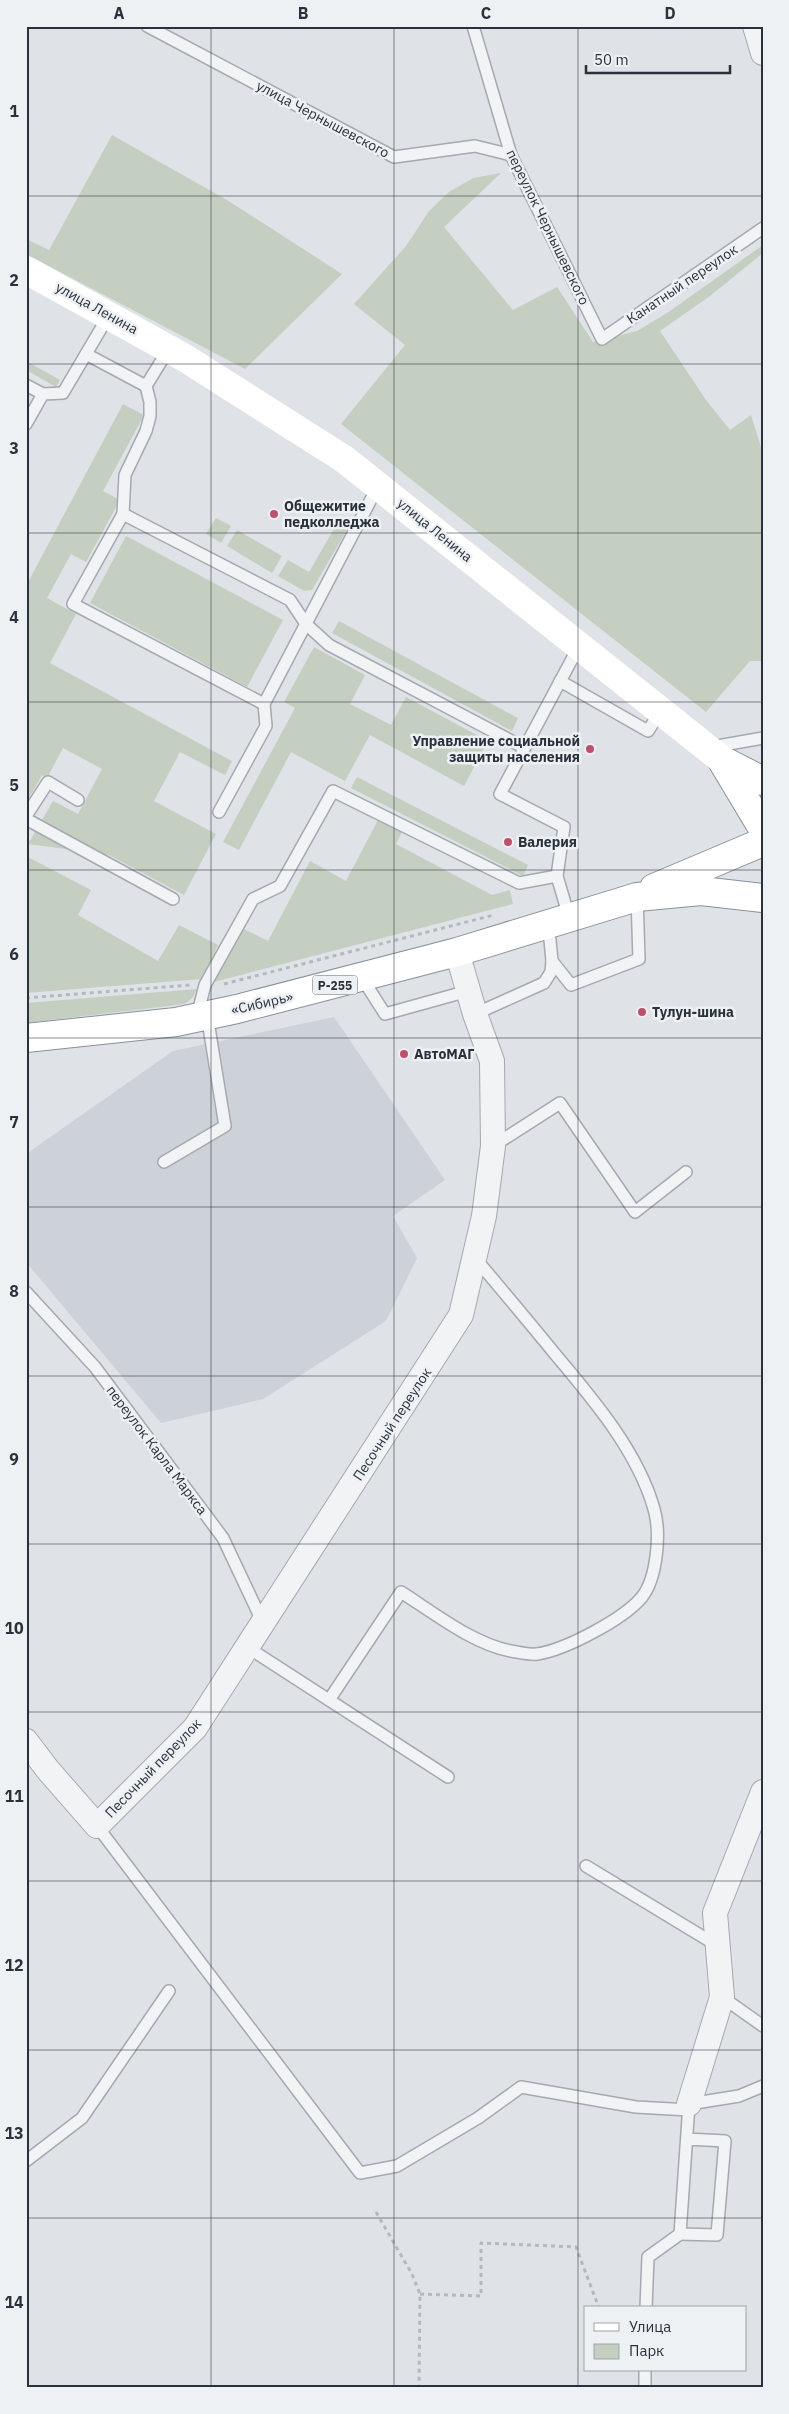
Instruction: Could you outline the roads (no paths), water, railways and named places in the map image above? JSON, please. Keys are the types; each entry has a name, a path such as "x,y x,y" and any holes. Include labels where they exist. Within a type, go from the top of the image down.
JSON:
{"main road":[{"name":"улица Ленина","path":"26,270 109,315 250,398 344,459 379,484 714,753"},
{"path":"714,753 763,781"},
{"path":"714,753 763,829"},
{"name":"Р-255","path":"637,897 715,861 763,842"},
{"name":"Р-255","path":"637,897 701,891 763,898"},
{"name":"«Сибирь»","path":"26,1038 176,1022 202,1016 362,978 457,952 637,897"}],"street":[{"path":"755,26 763,53"},
{"name":"Песочный переулок","path":"97,1826 194,1728 461,1315 484,1216 493,1146 492,1061 475,1014 457,952"},
{"path":"26,1741 48,1770 97,1826"},
{"path":"689,2107 722,1997 715,1913 763,1792"}],"lane":[{"name":"улица Чернышевского","path":"147,26 394,157 476,146 511,155"},
{"name":"переулок Чернышевского","path":"473,26 511,155 602,339"},
{"name":"Канатный переулок","path":"602,339 763,228"},
{"path":"26,385 43,394 63,393 109,315"},
{"path":"168,350 146,386 150,402 150,416 146,431 125,475 123,514 73,604 264,704"},
{"path":"86,354 146,386"},
{"path":"26,424 43,394"},
{"path":"220,812 266,726 264,704 379,484"},
{"path":"123,514 290,600 306,624 329,645 523,747"},
{"path":"475,1014 544,983 551,972 550,940 557,921 557,876 564,827 500,794 523,747 579,646"},
{"path":"560,681 648,731 661,710"},
{"path":"714,753 763,738"},
{"path":"78,800 48,782 26,817 173,899"},
{"path":"164,1162 225,1126 202,1016 205,985 253,899 280,886 333,791 519,883 557,876"},
{"path":"552,961 571,985 639,959 637,897"},
{"path":"362,978 385,1014 468,991"},
{"path":"493,1146 560,1103 635,1212 686,1172"},
{"path":"329,1700 401,1592 481,1642 509,1651 536,1654 591,1634 630,1610 643,1596 655,1566 658,1532 654,1509 636,1466 604,1412 475,1258"},
{"name":"переулок Карла Маркса","path":"26,1292 95,1368 223,1538 263,1623"},
{"path":"247,1647 448,1777"},
{"path":"97,1826 360,2173 397,2166 478,2118 521,2087 636,2107 689,2107 739,2096 763,2086"},
{"path":"586,1866 718,1946"},
{"path":"26,2161 82,2118 169,1991"},
{"path":"722,1997 763,2026"},
{"path":"680,2234 689,2107"},
{"path":"646,2306 648,2257 680,2234 717,2235 725,2141 687,2139"},
{"path":"644,2388 645,2372"}],"place":[{"name":"Общежитие педколледжа","path":"274,514"},
{"name":"Управление социальной защиты населения","path":"590,749"},
{"name":"Валерия","path":"508,842"},
{"name":"Тулун-шина","path":"642,1012"},
{"name":"АвтоМАГ","path":"404,1054"}]}
